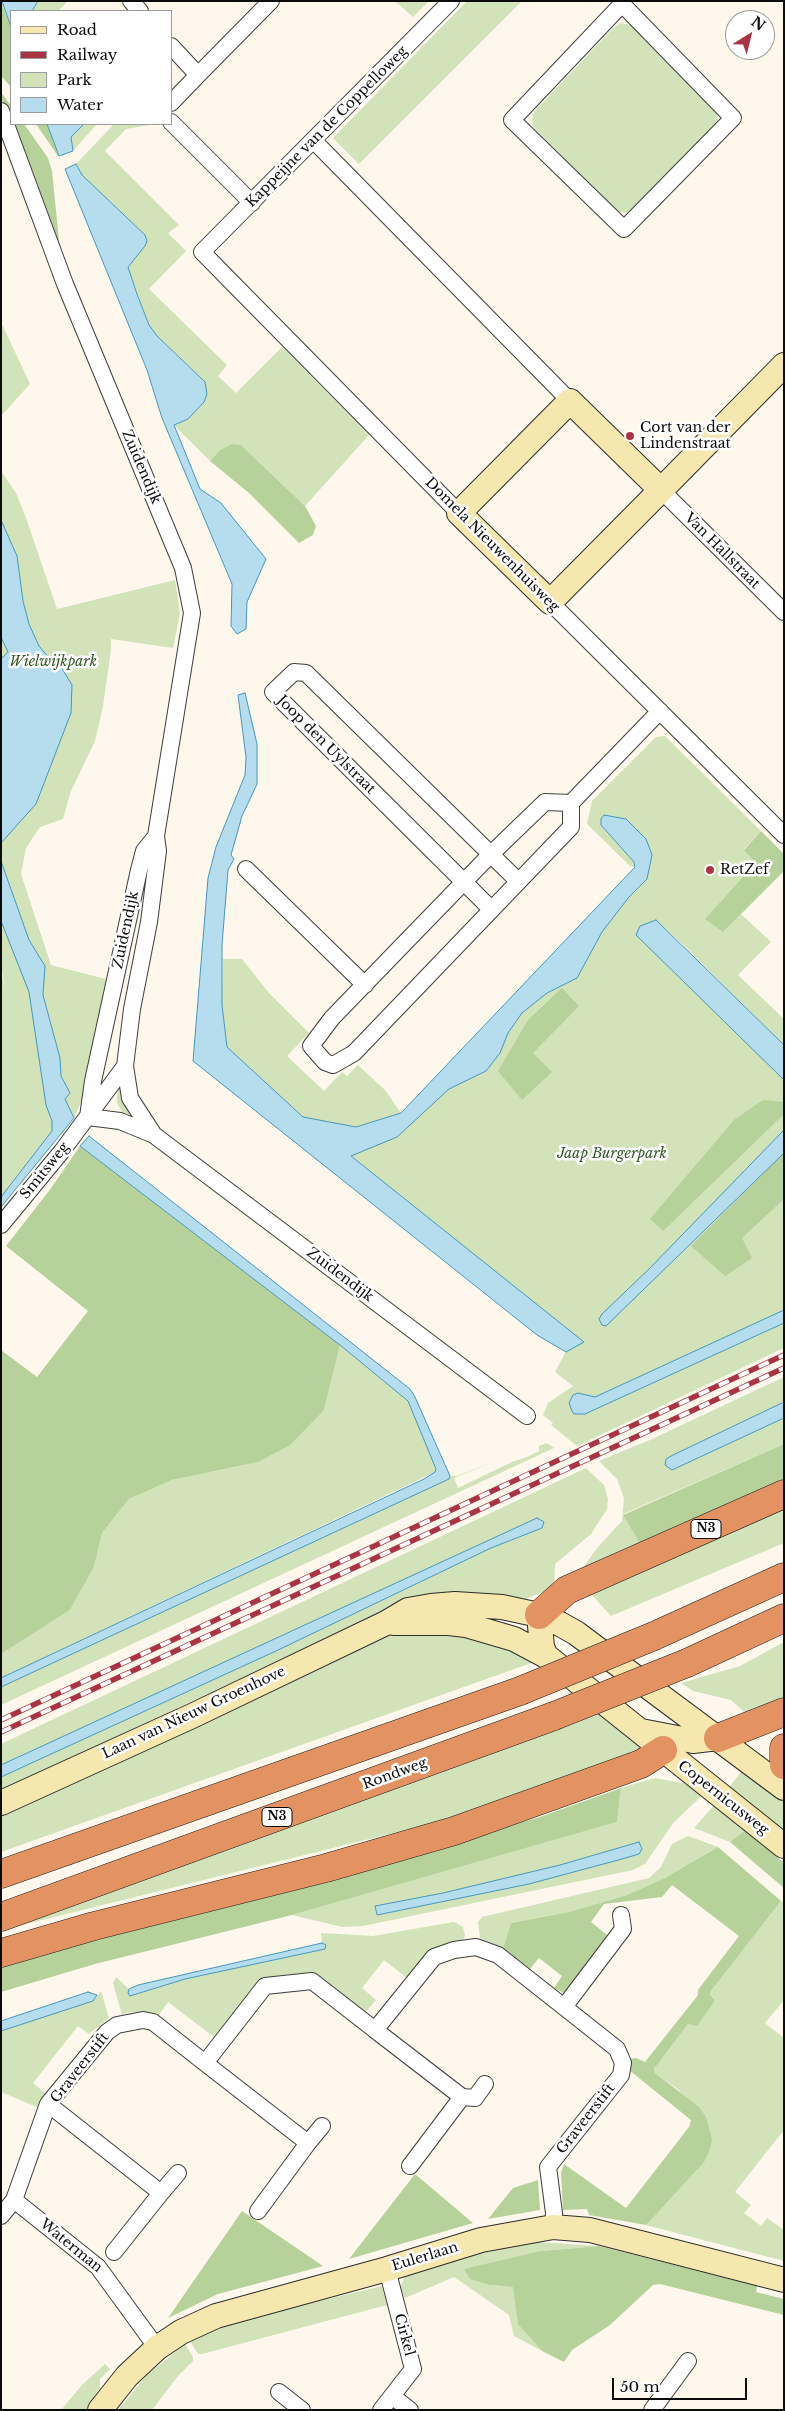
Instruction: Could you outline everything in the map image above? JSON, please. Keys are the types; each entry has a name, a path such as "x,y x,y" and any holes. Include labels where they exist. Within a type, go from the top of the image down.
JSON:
{"highway":[{"name":"N3","path":"539,1615 567,1590 784,1494"},
{"path":"1,1874 520,1691 654,1636 784,1577"},
{"name":"Rondweg","path":"1,1917 554,1716 687,1663 784,1618"},
{"path":"718,1738 784,1712"},
{"path":"1,1953 94,1926 326,1868 454,1831 633,1767 664,1743"},
{"path":"784,1748 784,1765"}],"street":[{"path":"172,102 271,1"},
{"name":"Kappeijne van de Coppelloweg","path":"202,252 451,1"},
{"path":"621,3 733,118 624,230 512,120 621,3"},
{"path":"172,47 198,75"},
{"name":"Zuidendijk","path":"1,111 65,284 183,568 192,613 156,836 158,851 149,922 132,1009 125,1066 130,1098 154,1135"},
{"path":"172,123 252,203"},
{"path":"314,141 570,401 661,490"},
{"name":"Domela Nieuwenhuisweg","path":"202,252 459,513 784,835"},
{"path":"550,602 784,364"},
{"path":"459,513 570,401"},
{"name":"Van Hallstraat","path":"661,490 784,612"},
{"name":"Joop den Uylstraat","path":"491,909 273,692 294,672 306,673 518,882"},
{"path":"571,803 545,802 490,855 320,1031 311,1046 325,1062 332,1065 354,1053 570,828 571,803 660,711"},
{"name":"Zuidendijk","path":"88,1117 93,1081 139,870 144,851 156,836"},
{"path":"246,869 365,985"},
{"name":"Zuidendijk","path":"88,1117 125,1066"},
{"name":"Zuidendijk","path":"88,1117 120,1121 154,1135 527,1416"},
{"name":"Smitsweg","path":"1,1225 88,1117"},
{"name":"Laan van Nieuw Groenhove","path":"1,1803 192,1716 386,1623 408,1610 455,1604 502,1607 539,1615"},
{"path":"539,1615 542,1647 546,1656"},
{"path":"539,1615 576,1633 784,1788"},
{"name":"Laan van Nieuw Groenhove","path":"386,1623 449,1623 466,1625 514,1640 546,1656"},
{"name":"Copernicusweg","path":"546,1656 641,1730 664,1743 784,1846"},
{"path":"654,1691 664,1714 664,1743"},
{"name":"Copernicusweg","path":"664,1743 718,1738"},
{"path":"564,2007 623,1929 621,1916"},
{"name":"Graveerstift","path":"375,2030 434,1957 476,1947 498,1956 617,2049 623,2063 621,2076 548,2168 554,2213 553,2227"},
{"path":"205,2063 265,1986 312,1981 462,2097 475,2098 485,2084"},
{"name":"Graveerstift","path":"161,2193 48,2104 106,2032 117,2025 143,2020 153,2022 308,2143"},
{"path":"410,2166 462,2097"},
{"path":"1,2216 14,2200 48,2104"},
{"path":"258,2211 322,2126"},
{"path":"114,2252 178,2172"},
{"name":"Waterman","path":"14,2200 104,2272 157,2348"},
{"name":"Eulerlaan","path":"100,2410 127,2376 157,2348 181,2332 216,2316 387,2269 481,2240 553,2227 590,2230 784,2280"},
{"name":"Cirkel","path":"381,2410 413,2369 387,2269"},
{"path":"652,2410 688,2361"},
{"path":"279,2392 302,2410"},
{"path":"392,2396 410,2410"}],"green space":[{"path":"1,1 10,24 10,86 1,76"},
{"path":"38,1 68,1 59,10 33,10"},
{"path":"395,1 429,1 413,17"},
{"path":"467,1 522,1 359,164 333,138"},
{"path":"621,23 631,25 716,110 718,119 715,126 634,209 625,213 617,211 533,127 532,119 534,112 613,28"},
{"path":"1,92 10,105 10,121"},
{"path":"11,125 25,125 48,158 52,171 61,260"},
{"path":"37,125 47,125 58,156"},
{"path":"83,125 96,125 73,151 71,137"},
{"path":"113,125 149,125 126,129 105,151 179,225 168,233 186,251 149,289 227,365 218,376 236,393 282,347 369,435 305,506 241,445 219,451 210,461 174,425 188,419 205,382 157,336 149,325 128,267 145,246 145,235 82,175 76,164"},
{"path":"1,322 30,384 1,416"},
{"path":"232,444 241,445 305,506 316,526 313,535 299,543 249,493 210,461 219,451"},
{"name":"Wielwijkpark","path":"1,471 16,493 25,515 57,609 175,580 180,613 173,648 111,639 103,706 95,741 71,791 63,819 40,827 26,848 21,874 51,965 106,979 85,1093 74,1118 65,1099 70,1093 61,1076 60,1058 43,995 44,966 29,941 57,1135 44,1154 39,1148 1,1197 1,972 6,990 1,967"},
{"name":"Jaap Burgerpark","path":"665,736 761,831 744,849 757,862 723,932 741,914 771,942 738,975 784,1019 784,1045 663,925 784,1059 784,1310 595,1397 585,1414 784,1323 784,1348 577,1446 551,1425 553,1423 543,1415 548,1403 573,1386 555,1372 571,1342 333,1148 398,1123 629,897 646,839 626,819 604,816 601,825 634,862 635,867 630,866 587,824 592,801 656,737"},
{"path":"761,831 784,854 784,871 723,932 705,919 756,863 744,850"},
{"path":"223,959 242,959 269,993 309,1033 287,1056 324,1091 342,1072 347,1076 358,1065 385,1090 401,1113 356,1127 303,1117 227,1048 222,1005"},
{"path":"562,988 579,1006 533,1053 552,1072 522,1100 498,1071 528,1020"},
{"path":"120,1086 135,1119 124,1115 117,1103 117,1088"},
{"path":"763,1100 784,1102 784,1114 663,1231 650,1219 734,1120"},
{"path":"80,1146 340,1345 324,1410 290,1445 258,1462 172,1480 129,1499 102,1533 94,1567 70,1610 1,1654 1,1350 37,1377 88,1311 6,1246 49,1191"},
{"path":"784,1153 784,1199 742,1238 752,1258 725,1276 691,1246"},
{"path":"340,1345 408,1401 435,1464 435,1472 1,1678 1,1654 70,1610 94,1567 102,1533 129,1499 172,1480 258,1462 324,1410"},
{"path":"784,1377 784,1402 673,1455 672,1470 784,1418 784,1444 623,1514 644,1550 580,1572 597,1548 622,1521 624,1498 617,1479 599,1461 650,1440"},
{"path":"547,1443 554,1448 1,1705 1,1687 449,1479 450,1476 457,1476 495,1461 454,1478 458,1488 539,1451 539,1446"},
{"path":"784,1444 784,1485 644,1550 623,1515"},
{"path":"586,1468 604,1485 608,1499 607,1509 591,1534 555,1564 554,1588 515,1603 394,1606 1,1791 1,1777 276,1651 491,1548 542,1528 544,1522 537,1518 1,1765 1,1744"},
{"path":"784,1509 784,1543 611,1616 591,1594"},
{"path":"421,1630 496,1639 534,1662 1,1852 1,1814 400,1631"},
{"path":"784,1642 784,1704 750,1717 731,1700 693,1691 681,1683 740,1666"},
{"path":"598,1707 651,1748 442,1821 18,1926 12,1920"},
{"path":"743,1769 784,1795 784,1837 728,1789"},
{"path":"655,1778 693,1785 706,1792 674,1822 645,1864 633,1870 363,1926 342,1927 292,1915 617,1822 621,1788","holes":["639,1842 642,1849 639,1854 529,1884 376,1915 375,1906 443,1893 560,1865"]},
{"path":"621,1788 617,1822 292,1915 95,1964 1,1992 1,1961 473,1836 540,1817"},
{"path":"717,1802 749,1827 730,1842 694,1828"},
{"path":"749,1827 771,1846 772,1853 784,1863 784,1888 730,1842"},
{"path":"688,1836 718,1847 663,1879 627,1895 569,1912 511,1923 503,1948 480,1938 478,1922 482,1917 649,1878 661,1867 672,1844"},
{"path":"718,1847 781,1901 711,1991 710,1994 715,2001 697,2026 688,2024 654,2069 655,2073 699,2107 706,2117 712,2139 710,2149 704,2162 646,2225 589,2215 587,2209 563,2210 561,2173 564,2164 626,2208 689,2127 691,2120 629,2070 630,2059 636,2058 645,2062 698,1995 698,1990 739,1936 672,1885 662,1897 604,1904 591,1922 607,1935 608,1940 564,1993 554,1988 562,1976 539,1958 530,1969 503,1948 511,1923 569,1912 627,1895 663,1879"},
{"path":"781,1901 784,1903 784,2000 765,2023 784,2038 784,2130 735,2192 751,2205 744,2213 761,2226 767,2218 784,2230 784,2261 646,2225 710,2149 680,2091 655,2073 654,2069 688,2024 697,2025 715,2001 710,1993 711,1991"},
{"path":"454,1922 463,1927 465,1936 461,1943 407,1978 384,1960 362,1988 376,2000 365,2013 321,1979 306,1973 284,1975 258,1983 214,2037 168,2002 158,2016 147,2012 129,2012 122,2015 113,1983 116,1977 129,1989 131,1996 185,1979 325,1949 326,1945 322,1943 321,1933 373,1936"},
{"path":"101,1991 109,2018 89,2034 78,2026 33,2083 46,2094 39,2108 1,2092 1,2031 93,2001"},
{"path":"415,2174 473,2223 349,2259"},
{"path":"538,2180 540,2210 488,2219 513,2188"},
{"path":"242,2211 323,2266 218,2294 168,2318"},
{"path":"536,2242 599,2246 541,2251 490,2285 514,2287 518,2323 542,2351 514,2336 509,2315 454,2277 405,2298 400,2287 406,2275 506,2246"},
{"path":"599,2246 757,2286 756,2292 784,2299 784,2315 660,2284 653,2285 610,2325 572,2350 564,2362 542,2351 518,2324 513,2287 490,2285 470,2279 464,2269 541,2251"},
{"path":"382,2286 387,2305 202,2354 198,2354 190,2341 237,2321"},
{"path":"185,2344 193,2357 193,2361 178,2376 152,2410 118,2410 147,2375"},
{"path":"105,2364 110,2369 100,2379 100,2387 86,2410 61,2410 82,2385"}],"water":[{"path":"2,1 38,1 33,10 10,10 10,24"},
{"path":"47,125 83,125 71,137 73,151 59,156"},
{"path":"76,164 82,175 145,235 147,241 145,246 128,267 149,325 157,336 205,382 207,394 204,402 188,419 174,425 200,489 221,503 266,559 247,602 246,629 237,634 231,626 232,584 162,418 147,370 65,169"},
{"path":"1,520 17,556 23,601 29,624 39,646 50,659 60,665 72,685 71,713 36,804 1,843 1,659 8,652 1,637"},
{"path":"245,693 257,744 257,784 242,816 231,855 234,859 228,870 222,945 222,1005 227,1047 303,1117 356,1127 401,1113 635,867 634,862 601,825 601,819 604,815 626,819 646,839 652,855 647,879 629,897 602,932 577,978 547,993 522,1013 508,1033 500,1053 486,1071 449,1089 397,1137 351,1156 584,1342 566,1352 537,1335 193,1061 208,878 216,847 245,775 246,757 238,695"},
{"path":"1,861 29,940 45,966 43,995 60,1058 61,1076 70,1093 65,1099 74,1118 1,1207 1,1197 52,1131 52,1121 46,1105 29,992 1,921"},
{"path":"656,920 784,1045 784,1080 636,935 640,926"},
{"path":"784,1130 784,1153 606,1326 602,1325 599,1319 602,1314 649,1269"},
{"path":"89,1136 410,1389 450,1476 449,1479 1,1687 1,1678 424,1479 435,1472 436,1469 408,1401 340,1345 80,1146"},
{"path":"784,1310 784,1323 585,1414 574,1414 572,1411 569,1403 573,1395 578,1393 595,1397"},
{"path":"784,1402 784,1418 672,1470 665,1465 666,1459 673,1455"},
{"path":"537,1518 544,1522 542,1528 491,1548 276,1651 1,1777 1,1765"},
{"path":"639,1842 642,1849 639,1854 622,1859 529,1884 377,1915 375,1906 443,1893 560,1865"},
{"path":"322,1943 326,1945 325,1949 185,1979 130,1996 128,1993 129,1989 138,1985"},
{"path":"88,1992 97,1995 93,2001 1,2031 1,2021"}],"railway":[{"path":"1,1720 784,1355"},
{"path":"1,1732 784,1368"}],"place":[{"name":"Cort van der Lindenstraat","path":"630,436"},
{"name":"RetZef","path":"710,870"}]}
